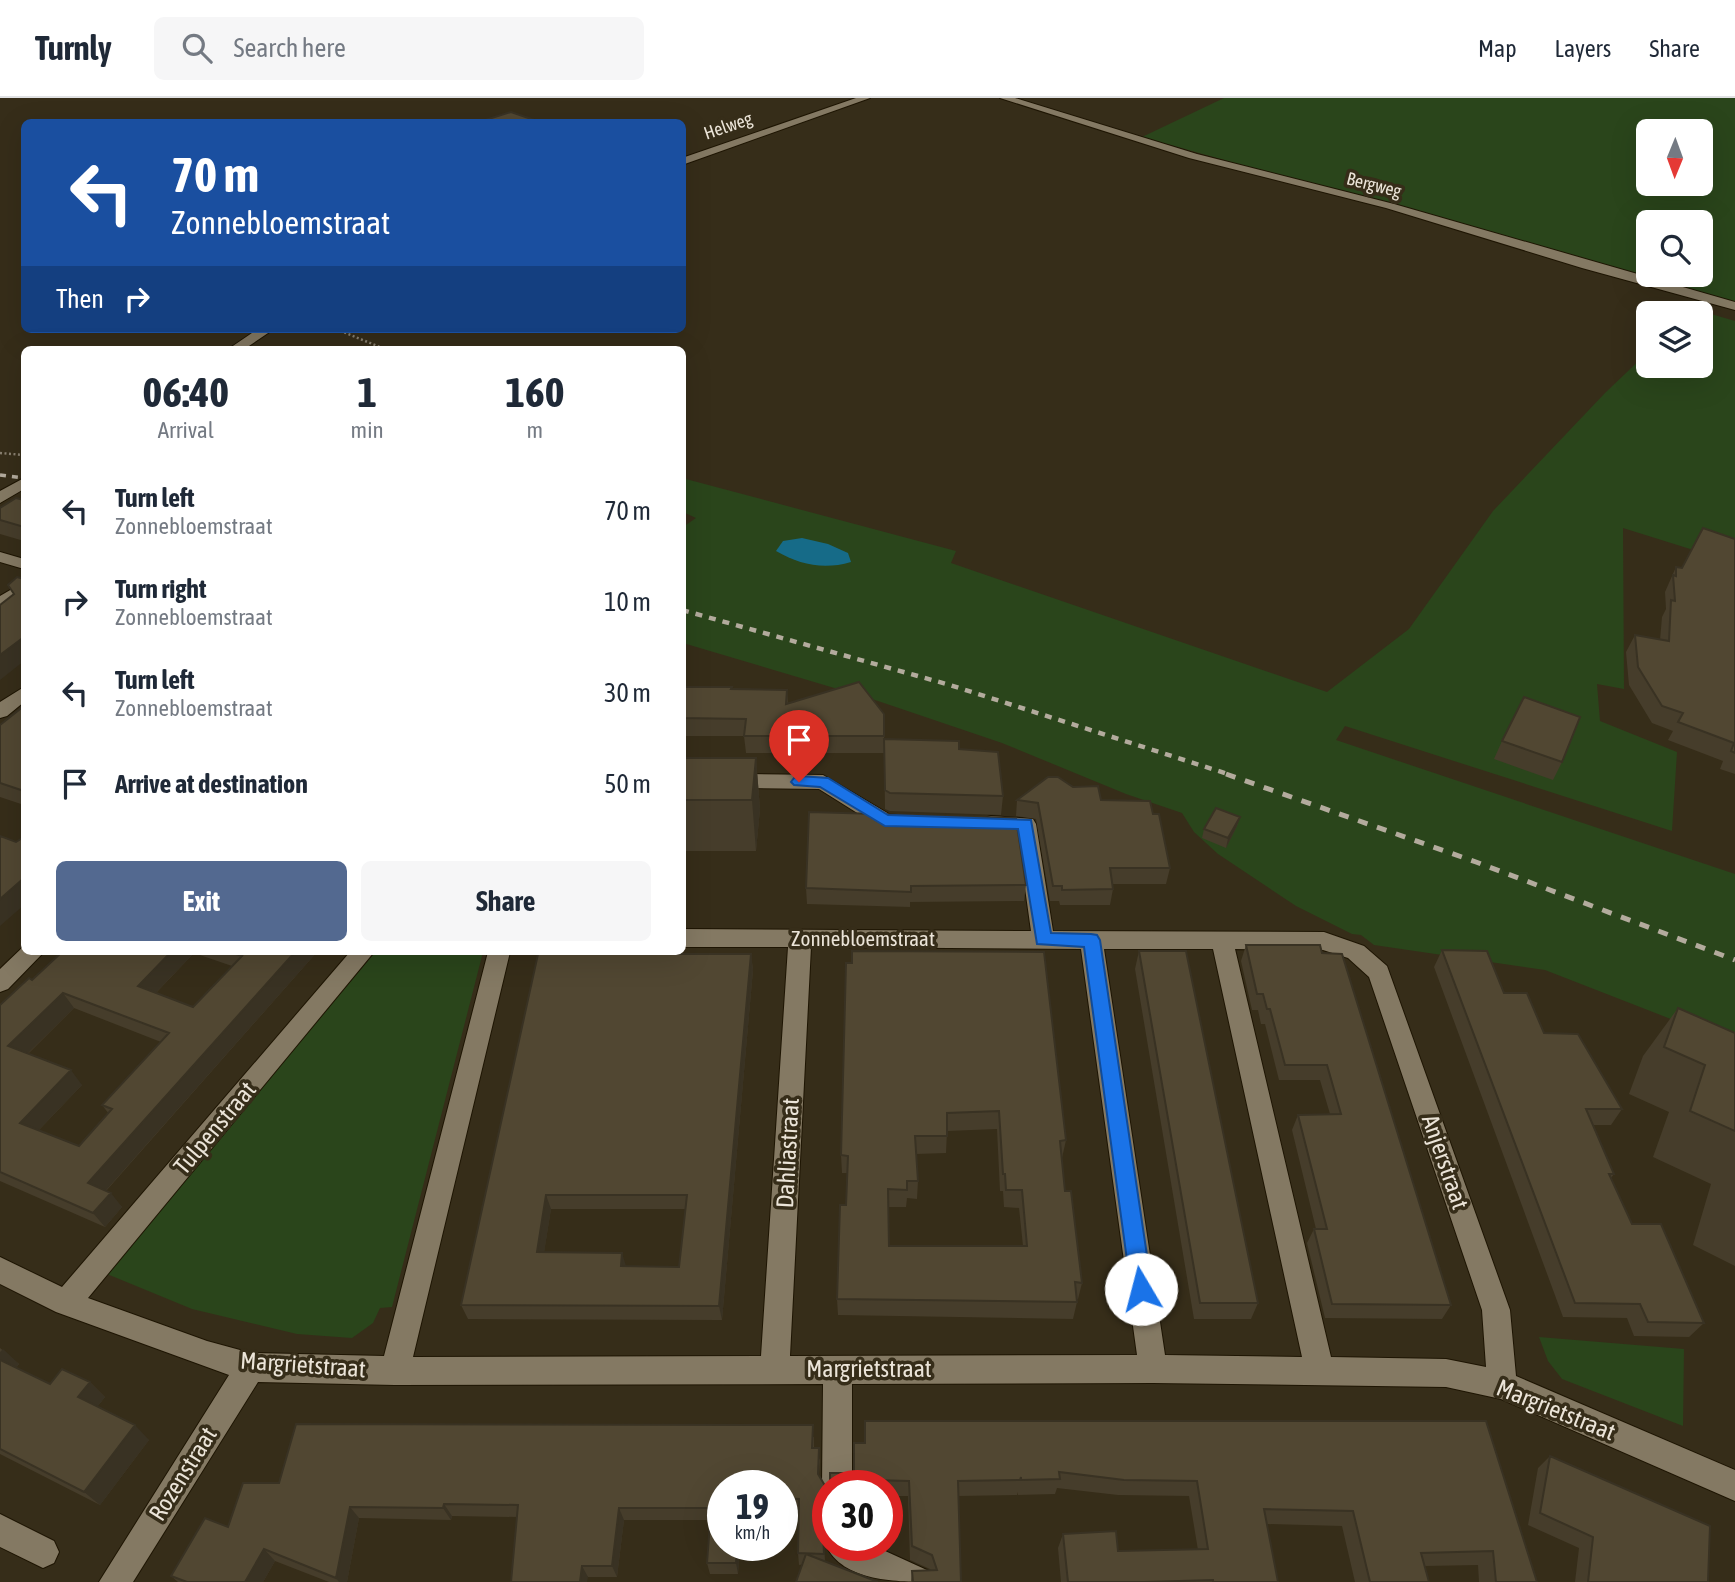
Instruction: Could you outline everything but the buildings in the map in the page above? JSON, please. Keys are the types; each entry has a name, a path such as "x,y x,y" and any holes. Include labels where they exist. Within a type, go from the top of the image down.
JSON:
{"street":[{"name":"Helweg","path":"686,161 865,98"},
{"name":"Bergweg","path":"1005,98 1194,156 1390,206 1586,265 1735,306"},
{"path":"240,346 261,333"},
{"path":"0,498 21,485"},
{"path":"0,557 21,563"},
{"path":"0,604 21,589"},
{"path":"0,712 21,695"},
{"path":"686,780 822,782 885,821 923,821"},
{"path":"974,823 1026,824 1043,939"},
{"name":"Dahliastraat","path":"775,1368 800,938"},
{"name":"Zonnebloemstraat","path":"686,939 1324,941 1356,952"},
{"path":"1091,940 1153,1369"},
{"path":"1222,940 1320,1373"},
{"name":"Anjerstraat","path":"1356,952 1379,972 1496,1310 1502,1385"},
{"path":"0,983 30,955"},
{"name":"Tulpenstraat","path":"66,1303 360,955"},
{"path":"395,1371 498,955"},
{"name":"Margrietstraat","path":"0,1270 66,1303 207,1355 251,1367 395,1371 775,1368 1446,1373 1502,1385 1735,1486"},
{"name":"Rozenstraat","path":"115,1582 251,1367"},
{"path":"837,1470 838,1369"},
{"path":"0,1530 43,1552"},
{"path":"875,1561 918,1582"}],"path":[{"path":"345,333 377,346"},
{"path":"0,453 21,455"}],"green space":[{"path":"1224,98 1735,98 1735,303 1678,287 1713,287 1713,210 1636,210 1636,275 1142,137"},
{"path":"1713,315 1735,321 1735,563 1623,528 1624,689 1597,684 1600,721 1677,752 1672,831 1345,726 1336,740 1735,874 1735,1044 1545,970 1374,945 1361,935 1352,934 1296,906 1218,854 1194,832 1182,813 1126,794 1002,743 878,701 686,644 686,525 696,518 686,513 686,479 956,551 951,563 1327,692 1409,629 1493,511 1636,363 1636,378 1713,378"},
{"path":"373,955 482,955 392,1307 380,1308 373,1323 352,1338 297,1334 192,1309 107,1274"},
{"path":"1539,1337 1684,1349 1683,1426 1562,1379 1548,1361"}],"water":[{"path":"802,538 828,544 848,553 851,562 831,566 812,565 776,551 783,541"}],"railway":[{"path":"0,475 21,478"},
{"path":"686,611 950,685 1231,775"},
{"path":"1226,774 1476,862 1735,960"}],"route":[{"path":"799,782 822,782 885,821 1026,824 1043,939 1091,940 1141,1289"}]}
